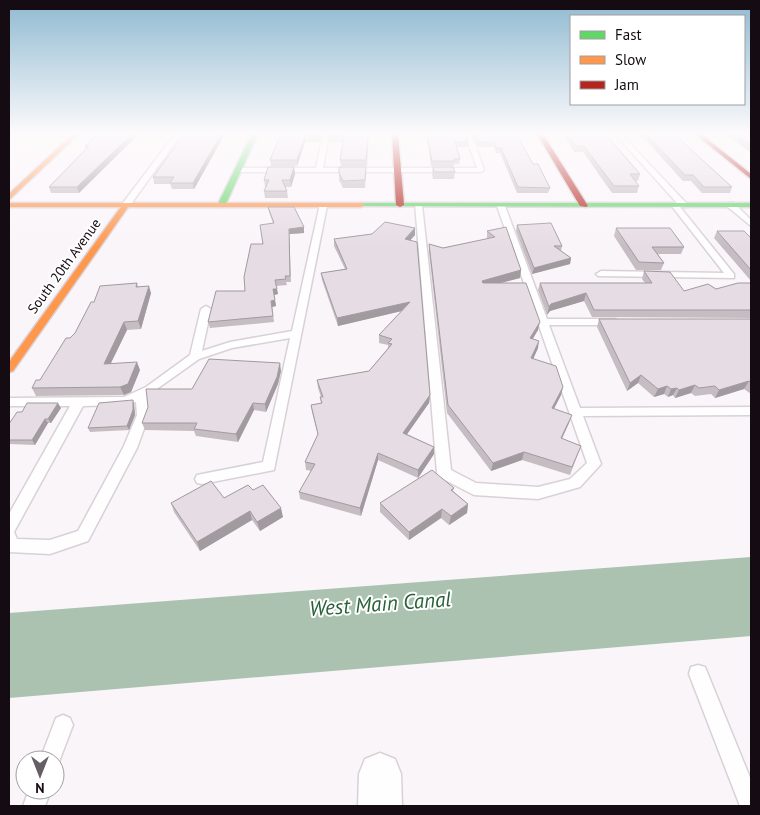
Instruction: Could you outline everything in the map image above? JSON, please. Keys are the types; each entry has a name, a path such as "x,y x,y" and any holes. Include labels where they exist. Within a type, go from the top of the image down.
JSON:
{"street":[{"path":"9,197 36,172"},
{"path":"221,206 237,172"},
{"path":"398,172 400,205"},
{"path":"563,172 584,206"},
{"path":"9,205 751,205"},
{"name":"South 20th Avenue","path":"9,369 126,205"}],"lane":[{"path":"126,205 150,172"},
{"path":"601,274 731,276 679,205 651,172"},
{"path":"418,205 444,473 474,489 538,493 575,483 594,464 501,206"},
{"path":"731,205 748,218 751,224"},
{"path":"202,479 270,466 323,206"},
{"path":"195,357 206,309"},
{"path":"543,322 622,322"},
{"path":"9,402 126,401 141,394 195,357 230,345 296,334"},
{"path":"9,537 11,546 50,547 83,536 130,448 143,415 141,394"},
{"path":"9,528 79,401"},
{"path":"575,412 751,411"},
{"path":"698,674 751,806"},
{"path":"54,750 63,725"}],"water":[{"name":"West Main Canal","path":"751,557 751,636 9,698 9,613"}],"building":[{"path":"64,172 93,172 77,187 49,187"},
{"path":"157,172 199,172 193,183 170,183 174,177 153,177"},
{"path":"266,172 292,172 290,180 282,180 287,191 264,191 269,180 264,180"},
{"path":"366,172 365,180 343,181 339,173"},
{"path":"511,172 542,172 550,188 518,187"},
{"path":"604,172 638,172 640,174 630,174 639,186 614,186"},
{"path":"682,172 716,172 732,187 704,187 693,175 685,175"},
{"path":"268,207 294,207 304,227 289,229 290,276 285,276 286,279 275,280 277,289 273,289 275,300 271,301 273,316 208,322 216,291 245,291 244,277 251,244 263,244 260,225 274,223"},
{"path":"385,222 415,228 405,239 417,242 430,395 403,433 434,447 418,470 378,453 360,508 299,492 315,464 305,462 318,434 311,405 322,403 320,397 323,397 317,380 369,371 392,344 388,343 392,339 379,335 410,302 337,318 321,273 347,269 334,239 372,234"},
{"path":"551,223 562,246 554,246 571,258 534,268 517,225"},
{"path":"506,227 521,270 482,281 483,283 526,283 540,322 530,338 539,341 531,358 556,366 563,387 552,408 572,415 561,438 581,446 572,467 524,452 493,463 448,405 429,244 443,248 495,237 487,231"},
{"path":"616,228 670,228 684,247 652,247 664,263 639,262"},
{"path":"717,231 744,231 751,238 751,270"},
{"path":"644,271 670,272 684,291 708,284 716,289 738,283 751,283 751,310 594,310 586,293 551,304 549,307 540,283 652,283"},
{"path":"137,283 136,287 149,286 138,321 124,322 104,364 137,362 128,384 120,387 32,388 36,380 40,380 66,338 70,338 75,333 91,302 94,302 100,286"},
{"path":"599,319 751,319 751,383 749,381 719,390 715,386 699,388 695,385 679,390 677,388 671,389 667,386 658,389 641,375 630,383"},
{"path":"209,359 280,363 277,377 265,404 253,403 236,434 194,429 197,423 142,423 148,407 146,389 192,389"},
{"path":"133,400 133,410 127,426 88,428 99,403"},
{"path":"27,403 58,403 32,440 9,440 9,424 17,412 22,412"},
{"path":"432,470 454,488 451,490 468,504 451,516 442,509 409,532 380,503"},
{"path":"211,481 224,498 248,485 253,490 263,485 281,508 257,522 250,511 197,542 171,503"}],"traffic: fast":[{"path":"221,206 237,172"},
{"path":"361,205 751,205"}],"traffic: slow":[{"path":"9,197 36,172"},
{"path":"9,205 361,205"},
{"path":"9,369 126,205"}],"traffic: jam":[{"path":"398,172 400,205"},
{"path":"563,172 584,206"},
{"path":"745,172 751,177"}]}
